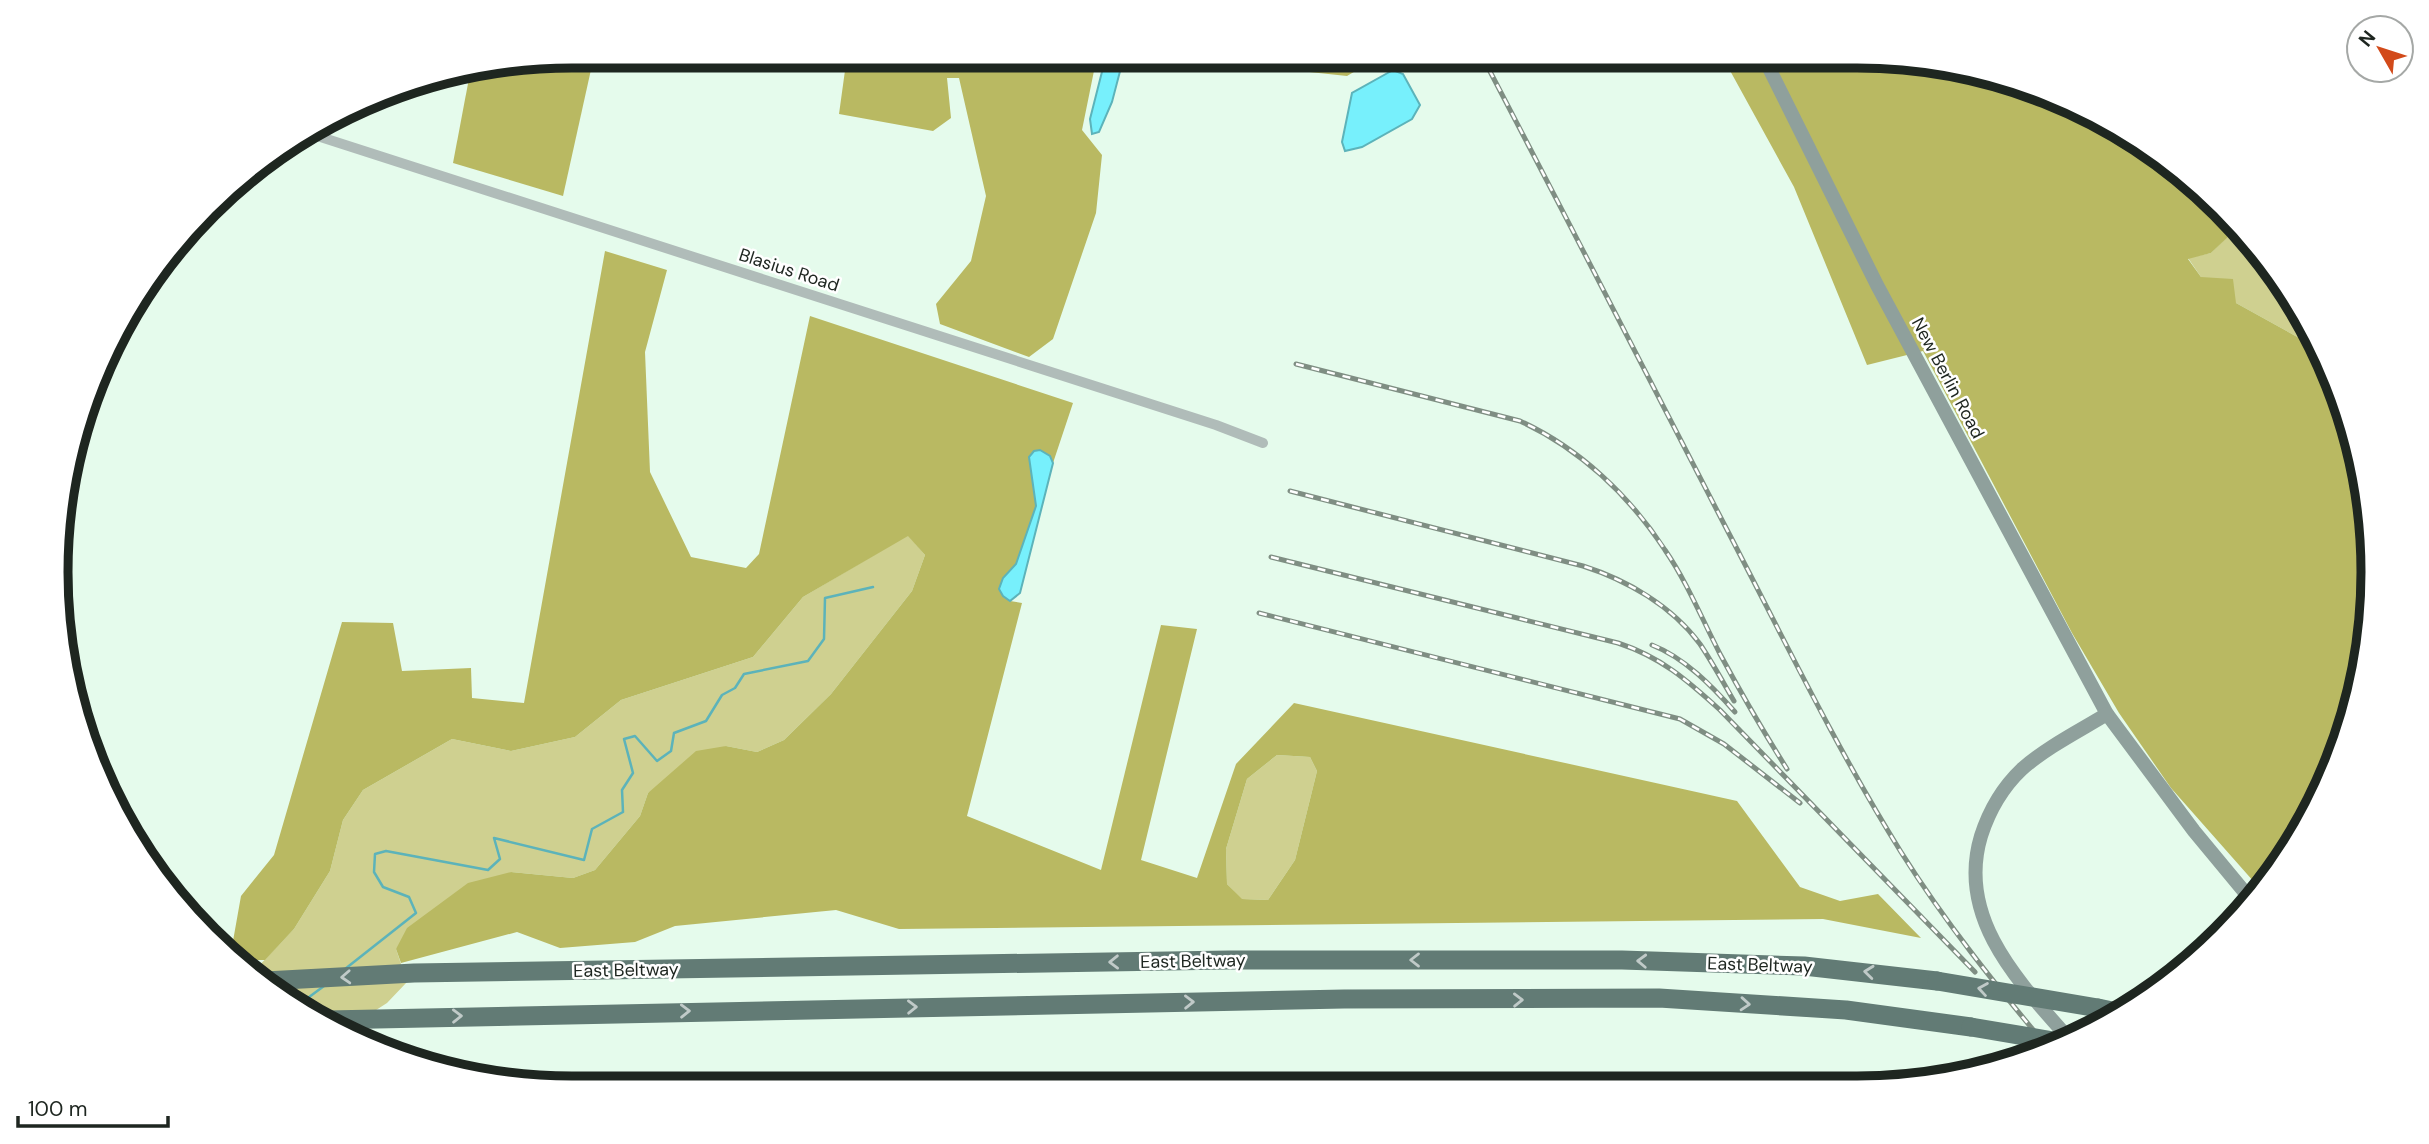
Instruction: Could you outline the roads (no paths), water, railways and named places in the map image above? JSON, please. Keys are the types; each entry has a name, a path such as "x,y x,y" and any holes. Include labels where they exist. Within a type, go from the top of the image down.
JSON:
{"highway":[{"name":"East Beltway","path":"277,980 414,973 1229,960 1622,960 1804,966 1937,981 2106,1010"},
{"path":"341,1019 1317,1000 1658,998 1846,1010 2044,1039"}],"street":[{"name":"New Berlin Road","path":"1769,68 1877,285 2107,714 2194,831 2245,893"},
{"name":"Blasius Road","path":"319,137 1216,425 1262,443"},
{"path":"2063,1031 2008,966 1984,925 1975,873 1978,848 1986,821 2011,780 2037,758 2107,714"}],"water":[{"path":"1103,68 1121,68 1112,102 1099,132 1092,134 1090,119"},
{"path":"1393,70 1403,74 1420,105 1412,119 1362,147 1345,151 1342,142 1352,93"},
{"path":"1040,450 1050,456 1053,463 1020,593 1010,601 999,589 1003,578 1016,564 1036,506 1029,457 1034,451"}],"waterway":[{"path":"345,969 416,913 409,897 383,887 374,872 375,854 386,851 488,870 500,859 494,838 584,860 592,829 623,812 622,790 633,773 624,739 635,736 657,761 671,751 674,733 706,721 722,695 735,688 744,674 808,661 824,639 825,598 873,587"},
{"path":"306,999 324,986"}],"railway":[{"path":"1488,68 1809,689 1877,812 1935,904 2042,1040"},
{"path":"1296,364 1520,421 1542,432 1582,459 1635,510 1673,562 1720,654 1787,769"},
{"path":"1290,491 1583,566 1616,579 1648,596 1689,630 1734,701"},
{"path":"1271,557 1618,643 1660,662 1685,679 1720,710 1975,972"},
{"path":"1259,613 1680,719 1724,744 1800,803"},
{"path":"1652,645 1687,665 1735,712"}]}
